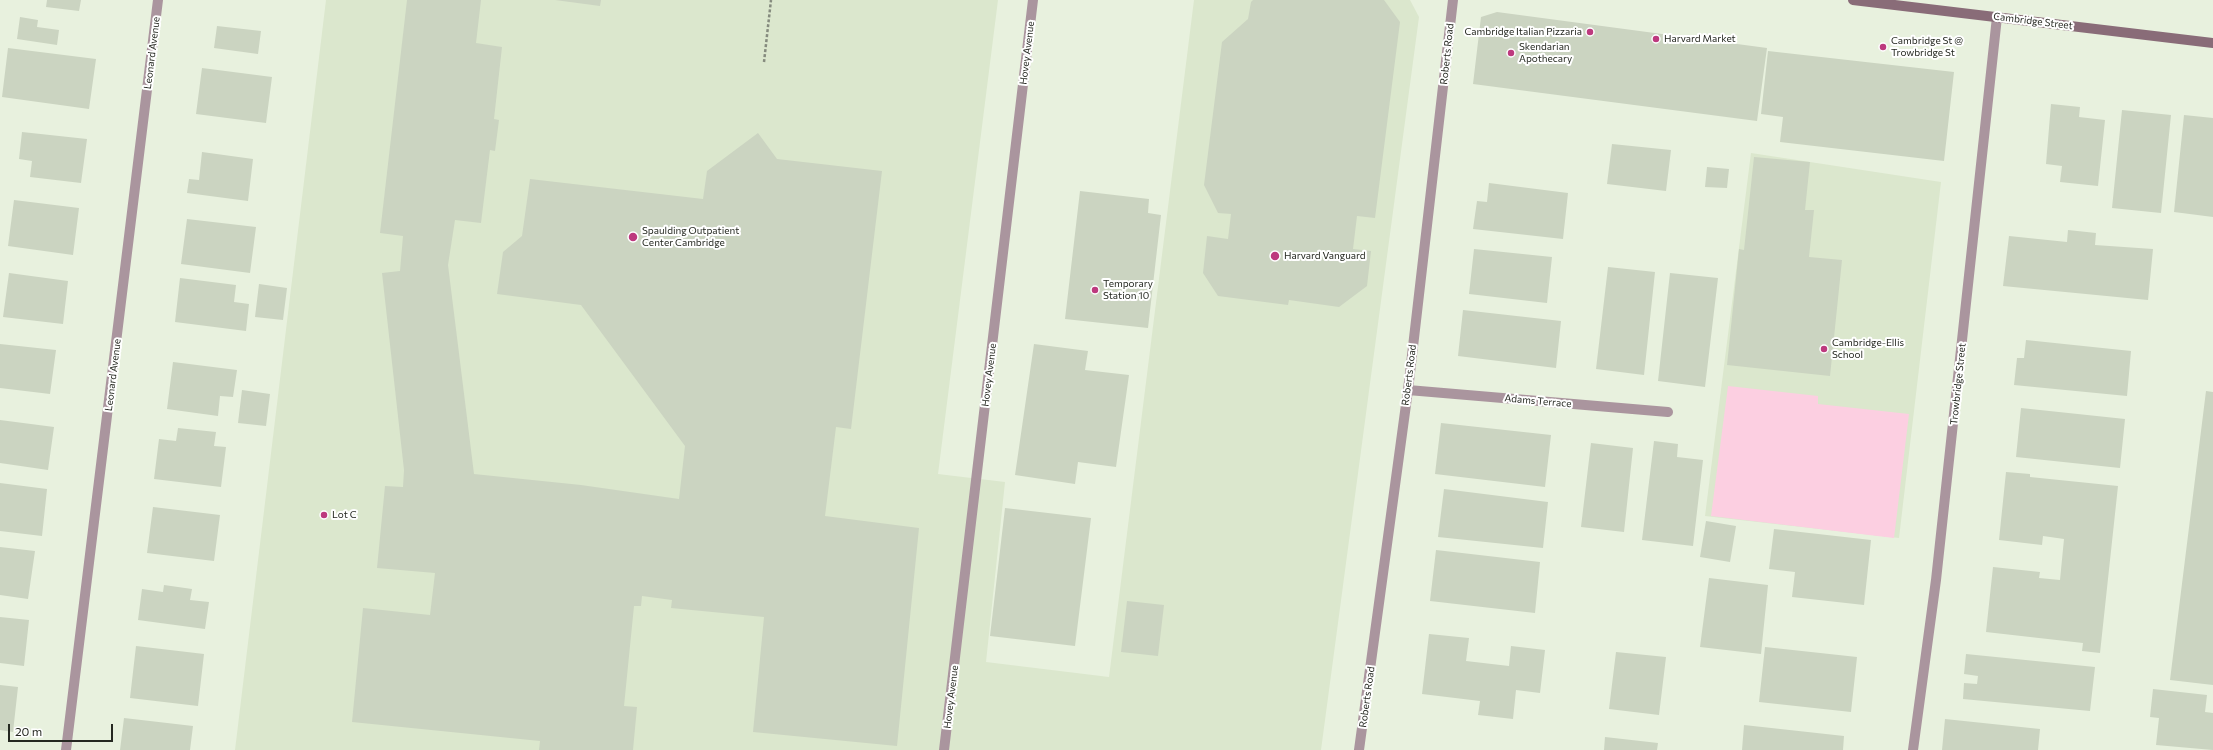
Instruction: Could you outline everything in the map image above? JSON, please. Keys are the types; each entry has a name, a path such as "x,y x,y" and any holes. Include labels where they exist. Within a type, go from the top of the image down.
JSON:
{"main road":[{"name":"Cambridge Street","path":"1852,0 2213,43"}],"street":[{"name":"Leonard Avenue","path":"66,750 158,0"},
{"name":"Hovey Avenue","path":"944,750 1033,0"},
{"name":"Roberts Road","path":"1359,750 1408,390 1453,0"},
{"name":"Trowbridge Street","path":"1913,750 1937,572 1997,17"},
{"name":"Adams Terrace","path":"1408,390 1668,412"}],"path":[{"path":"764,62 771,0"}],"shaded area":[{"name":"Spaulding Outpatient Center Cambridge","path":"326,0 998,0 938,474 1005,482 986,662 1109,677 1194,0 1410,0 1419,17 1321,750 235,750"},
{"name":"Cambridge-Ellis School","path":"1751,153 1941,182 1899,538 1705,516"},
{"path":"1728,386 1818,396 1818,404 1909,414 1894,538 1711,516"}],"building":[{"path":"47,0 81,0 79,11 46,7"},
{"path":"407,0 481,0 476,43 502,47 494,119 499,120 495,151 490,150 481,223 455,220 448,265 474,474 581,485 679,499 685,446 581,305 497,294 503,252 522,236 530,179 703,199 707,171 758,133 777,159 882,171 851,429 836,427 825,516 919,528 897,746 753,732 764,617 671,608 672,600 642,596 641,606 634,606 624,706 637,707 633,750 539,750 540,741 352,722 363,608 430,615 435,573 377,568 385,486 403,487 404,470 382,273 400,271 403,236 380,233"},
{"path":"555,0 601,0 600,6"},
{"path":"1253,0 1384,0 1400,22 1375,218 1357,216 1353,249 1371,251 1367,286 1339,307 1289,300 1288,305 1218,296 1203,273 1207,236 1228,239 1231,214 1218,213 1204,185 1222,42 1248,19 1251,2"},
{"path":"1497,12 1767,48 1757,121 1473,84 1481,17"},
{"path":"20,17 38,20 37,27 59,30 57,45 17,39"},
{"path":"217,26 261,31 258,54 214,48"},
{"path":"8,48 96,59 89,109 2,97"},
{"path":"1768,51 1954,72 1944,161 1780,142 1783,117 1761,114"},
{"path":"202,68 272,77 266,123 196,114"},
{"path":"2051,104 2080,107 2079,117 2105,120 2098,186 2060,182 2062,166 2046,164"},
{"path":"2122,110 2171,115 2161,213 2112,208"},
{"path":"2184,115 2213,118 2213,217 2174,212"},
{"path":"22,132 87,139 81,183 30,177 32,161 19,159"},
{"path":"1612,144 1671,150 1666,191 1607,184"},
{"path":"202,152 253,159 248,201 187,193 189,179 199,180"},
{"name":"Cambridge-Ellis School","path":"1754,157 1810,162 1805,210 1814,210 1809,257 1842,260 1830,376 1727,365 1739,249 1744,250"},
{"path":"1707,167 1729,169 1727,188 1705,187"},
{"path":"1489,183 1568,193 1563,239 1473,229 1477,201 1487,202"},
{"path":"1080,191 1149,199 1148,213 1161,215 1148,328 1065,319"},
{"path":"14,200 79,208 73,255 8,246"},
{"path":"187,219 256,227 250,273 181,264"},
{"path":"2068,230 2096,233 2095,245 2153,249 2148,300 2003,286 2009,236 2067,242"},
{"path":"1474,249 1552,257 1547,303 1469,294"},
{"path":"1608,267 1655,272 1644,375 1596,369"},
{"path":"9,273 68,281 63,324 3,317"},
{"path":"1670,273 1718,278 1705,387 1658,381"},
{"path":"180,278 236,285 234,302 249,304 246,331 175,322"},
{"path":"259,284 287,288 283,320 255,317"},
{"path":"1463,310 1561,321 1556,368 1458,356"},
{"path":"2026,340 2131,351 2127,396 2014,385 2017,358 2024,358"},
{"path":"0,344 56,350 50,394 0,388"},
{"path":"1034,344 1088,351 1085,370 1129,375 1116,467 1078,462 1075,484 1015,475"},
{"path":"173,362 237,370 233,397 220,396 218,416 167,409"},
{"path":"242,390 270,394 266,426 238,423"},
{"path":"2206,391 2213,392 2213,685 2170,680"},
{"path":"2021,408 2125,419 2120,468 2016,457"},
{"path":"0,420 54,427 48,470 0,463"},
{"path":"1441,423 1551,435 1545,487 1435,474"},
{"path":"178,428 216,432 214,446 226,447 221,487 154,479 159,439 176,441"},
{"path":"1654,441 1678,444 1677,457 1703,460 1693,546 1642,540"},
{"path":"1591,443 1633,448 1624,532 1581,527"},
{"path":"2006,472 2030,474 2030,477 2118,486 2100,653 2082,651 2083,643 1986,632 1993,567 2040,572 2039,578 2060,580 2064,539 2043,536 2042,545 1999,540"},
{"path":"0,483 47,489 42,536 0,531"},
{"path":"1444,489 1548,502 1543,548 1438,537"},
{"path":"153,507 220,515 214,561 147,553"},
{"path":"1005,508 1091,518 1075,646 990,636"},
{"path":"1706,521 1736,526 1730,562 1700,557"},
{"path":"1774,529 1871,540 1864,605 1792,597 1795,572 1769,569"},
{"path":"0,547 35,551 28,599 0,595"},
{"path":"1436,550 1540,562 1535,613 1430,601"},
{"path":"1709,578 1768,585 1761,654 1700,647"},
{"path":"164,585 192,589 190,600 209,602 205,629 138,620 142,589 163,592"},
{"path":"1127,601 1164,605 1158,656 1121,652"},
{"path":"0,617 29,620 24,666 0,663"},
{"path":"1429,634 1469,638 1466,661 1509,666 1511,646 1545,650 1540,693 1516,690 1513,719 1478,715 1480,701 1422,694"},
{"path":"136,646 204,654 198,706 130,698"},
{"path":"1765,647 1857,657 1851,712 1759,702"},
{"path":"1616,652 1666,657 1659,715 1609,709"},
{"path":"1966,654 2095,667 2090,711 1963,699 1964,683 1977,684 1978,676 1964,674"},
{"path":"0,685 18,687 13,732 0,730"},
{"path":"2153,689 2207,695 2205,712 2213,713 2213,750 2156,745 2159,718 2150,717"},
{"path":"124,718 193,726 190,750 120,750"},
{"path":"1945,719 2040,729 2038,750 1942,750"},
{"path":"1744,725 1844,736 1843,750 1742,750"},
{"path":"1605,737 1658,743 1657,750 1604,750"}],"place":[{"name":"Cambridge Italian Pizzaria","path":"1590,32"},
{"name":"Harvard Market","path":"1656,39"},
{"name":"Cambridge St @ Trowbridge St","path":"1883,47"},
{"name":"Skendarian Apothecary","path":"1511,53"},
{"name":"Spaulding Outpatient Center Cambridge","path":"633,237"},
{"name":"Harvard Vanguard","path":"1275,256"},
{"name":"Temporary Station 10","path":"1095,290"},
{"name":"Cambridge-Ellis School","path":"1824,349"},
{"name":"Lot C","path":"324,515"}]}
